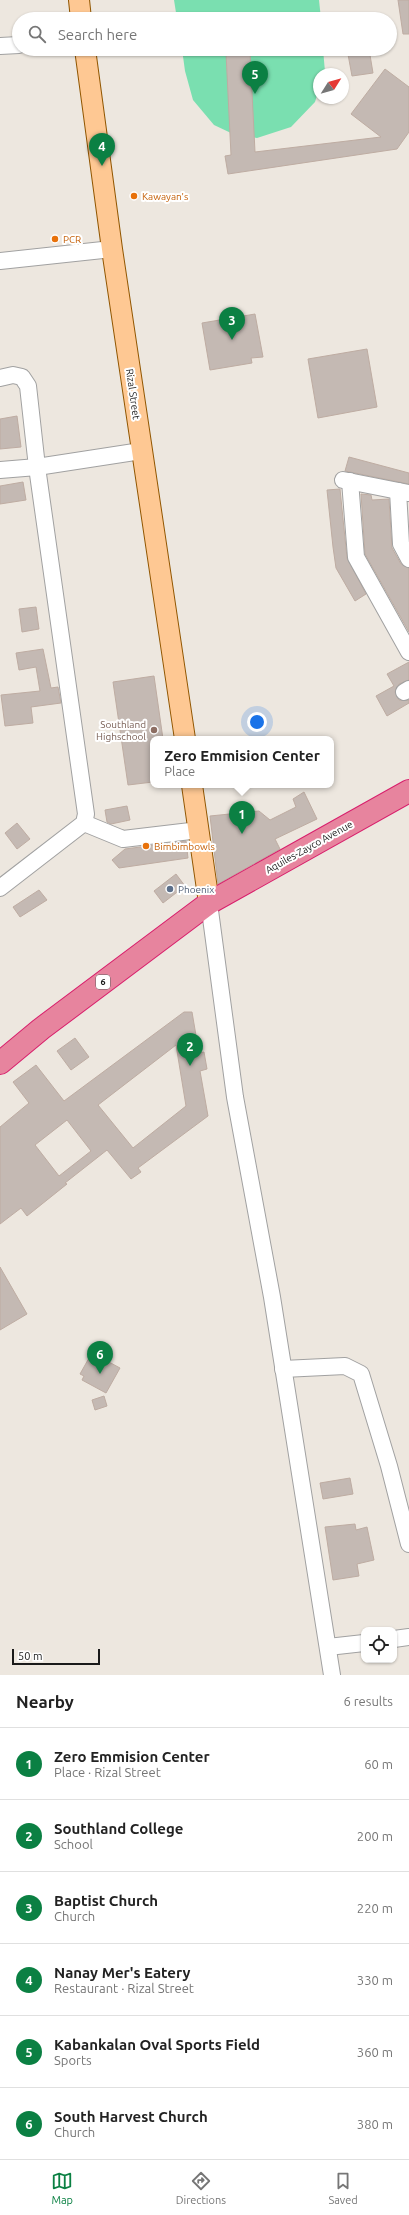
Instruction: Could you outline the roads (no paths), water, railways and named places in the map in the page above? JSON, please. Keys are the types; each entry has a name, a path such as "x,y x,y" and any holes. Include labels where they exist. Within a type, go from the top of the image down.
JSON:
{"highway":[{"name":"Aquiles-Zayco Avenue","path":"209,903 409,791"},
{"name":"6","path":"0,1063 41,1029 209,903"}],"main road":[{"path":"79,0 80,12"},
{"name":"Rizal Street","path":"86,56 141,451 185,736"},
{"path":"192,788 209,903"}],"street":[{"path":"0,46 12,45"},
{"path":"0,261 112,249"},
{"path":"0,378 13,375 22,377 28,386 37,466 86,814 84,823 0,888"},
{"path":"0,470 141,451"},
{"path":"409,559 401,544 403,492 346,480 356,557 409,652"},
{"path":"84,823 124,839 199,830"},
{"path":"209,903 235,1097 283,1369 332,1675"},
{"path":"283,1369 345,1366 360,1374 389,1466 409,1544"},
{"path":"397,1639 409,1637"},
{"path":"328,1647 361,1643"}],"place":[{"name":"Kabankalan Oval Sports Field","path":"255,94"},
{"name":"Nanay Mer's Eatery","path":"102,166"},
{"name":"Kawayan's","path":"134,196"},
{"name":"PCR","path":"55,239"},
{"name":"Baptist Church","path":"232,340"},
{"name":"Southland Highschool","path":"154,730"},
{"name":"Zero Emmision Center","path":"242,834"},
{"name":"Bimbimbowls","path":"146,846"},
{"name":"Phoenix","path":"170,889"},
{"name":"Southland College","path":"190,1066"},
{"name":"South Harvest Church","path":"100,1374"}]}
